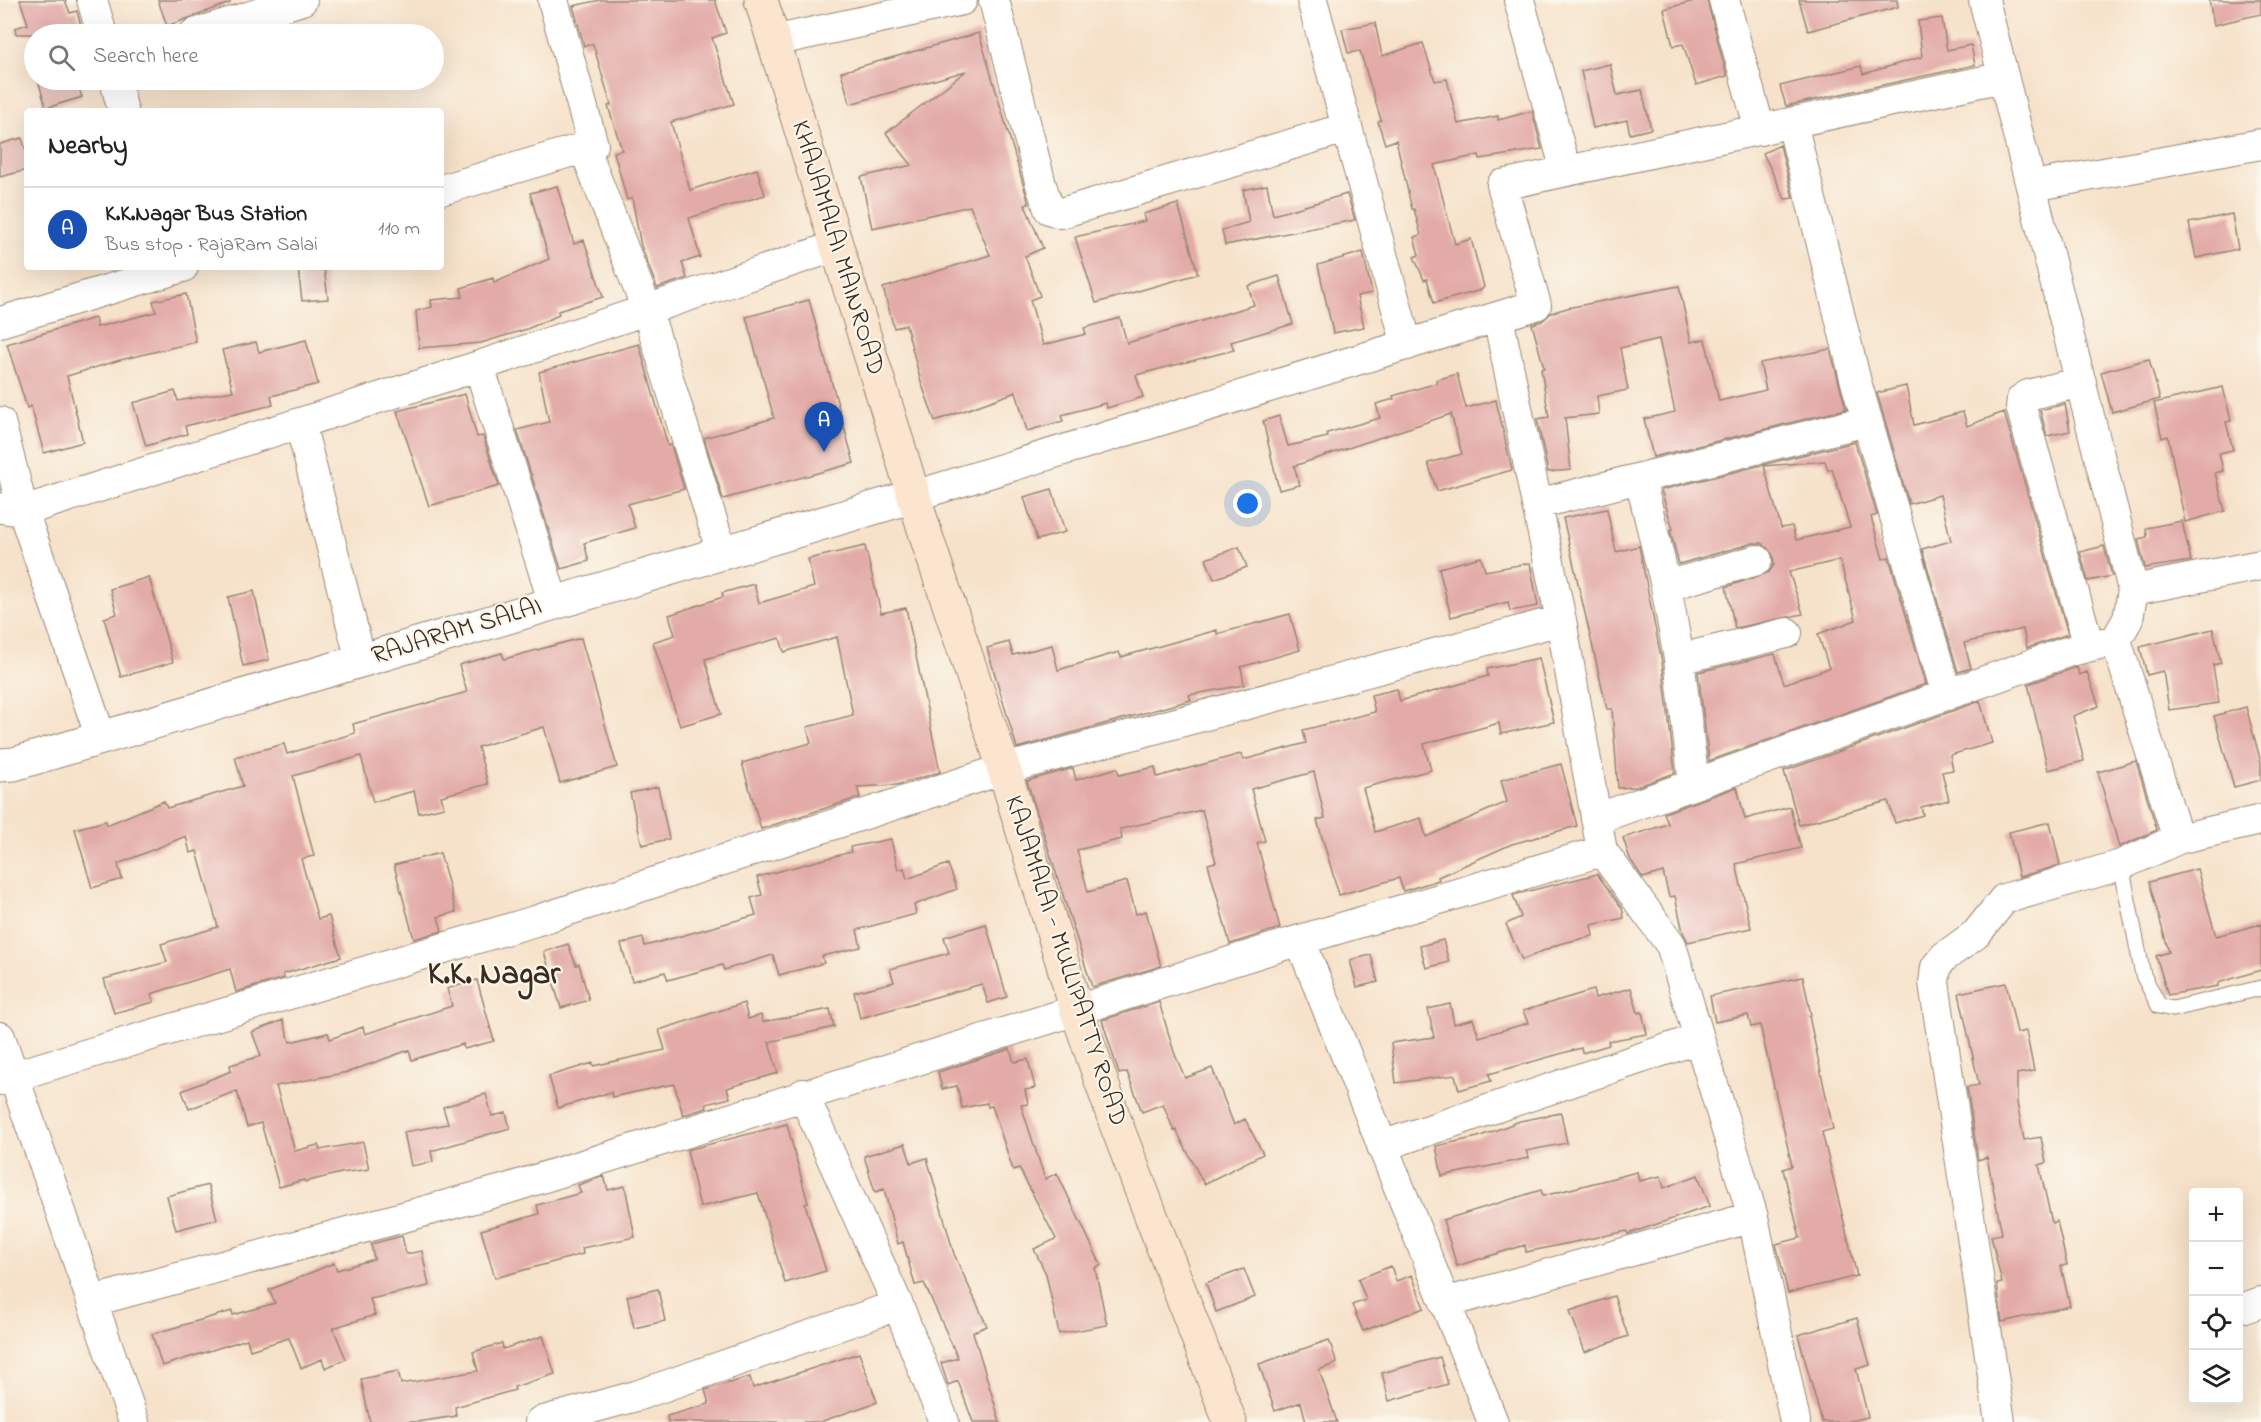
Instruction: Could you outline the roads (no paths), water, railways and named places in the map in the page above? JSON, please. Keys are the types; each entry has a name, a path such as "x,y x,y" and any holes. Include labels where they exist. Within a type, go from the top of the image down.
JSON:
{"main road":[{"name":"KHAJAMALAI MAINROAD","path":"761,0 914,496"},
{"name":"KAJAMALAI - MULLIPATTY ROAD","path":"914,496 1004,769 1077,1011 1116,1124 1230,1422"}],"street":[{"path":"93,0 99,24"},
{"path":"226,24 302,0"},
{"path":"444,189 593,145 553,0"},
{"path":"773,41 962,0"},
{"path":"1312,0 1407,345"},
{"path":"1519,0 1566,171"},
{"path":"1724,0 1760,130"},
{"path":"1596,819 1947,695 2102,643 2128,619 2133,590 2033,186 1984,0"},
{"path":"999,5 1041,185 1049,209 1061,213 1346,128"},
{"path":"1507,359 1536,305 1502,185 2003,77"},
{"path":"118,90 122,108"},
{"path":"1792,123 1868,421 1947,695"},
{"path":"2033,186 2261,144"},
{"path":"584,147 647,310 722,553"},
{"path":"11,510 300,423 479,366 837,246"},
{"path":"0,322 167,270"},
{"path":"914,496 1536,305"},
{"path":"1498,317 1561,620 1602,851 1671,945 1697,1039 1754,1217 1795,1422"},
{"path":"479,366 554,604"},
{"path":"2081,382 2028,395 2022,399 2022,407 2102,643 2178,839"},
{"path":"1537,504 1868,421"},
{"path":"0,422 11,510 100,738"},
{"path":"300,423 361,661"},
{"path":"1640,478 1666,586 1679,659 1694,784"},
{"name":"RAJARAM SALAI","path":"0,765 14,764 914,496"},
{"path":"1666,586 1757,560"},
{"path":"2133,590 2261,565"},
{"path":"7,1078 535,921 1004,769 1561,620"},
{"path":"1679,659 1787,633"},
{"path":"2000,1422 1934,983 1936,968 1944,957 1976,934 2004,899 2121,865 2178,839 2261,820"},
{"path":"93,1301 503,1190 803,1094 1077,1011 1300,940 1602,851"},
{"path":"1300,940 1493,1422"},
{"path":"0,1037 7,1078 93,1301 134,1422"},
{"path":"1382,1146 1697,1039"},
{"path":"803,1094 898,1305 944,1422"},
{"path":"1444,1303 1754,1217"},
{"path":"540,1422 636,1396 898,1305"}],"lane":[{"path":"2121,865 2143,975 2159,1006 2173,1010 2261,988"}],"place":[{"name":"K.K.Nagar Bus Station","path":"824,452"}],"district":[{"name":"K.K. Nagar","path":"494,975"}]}
